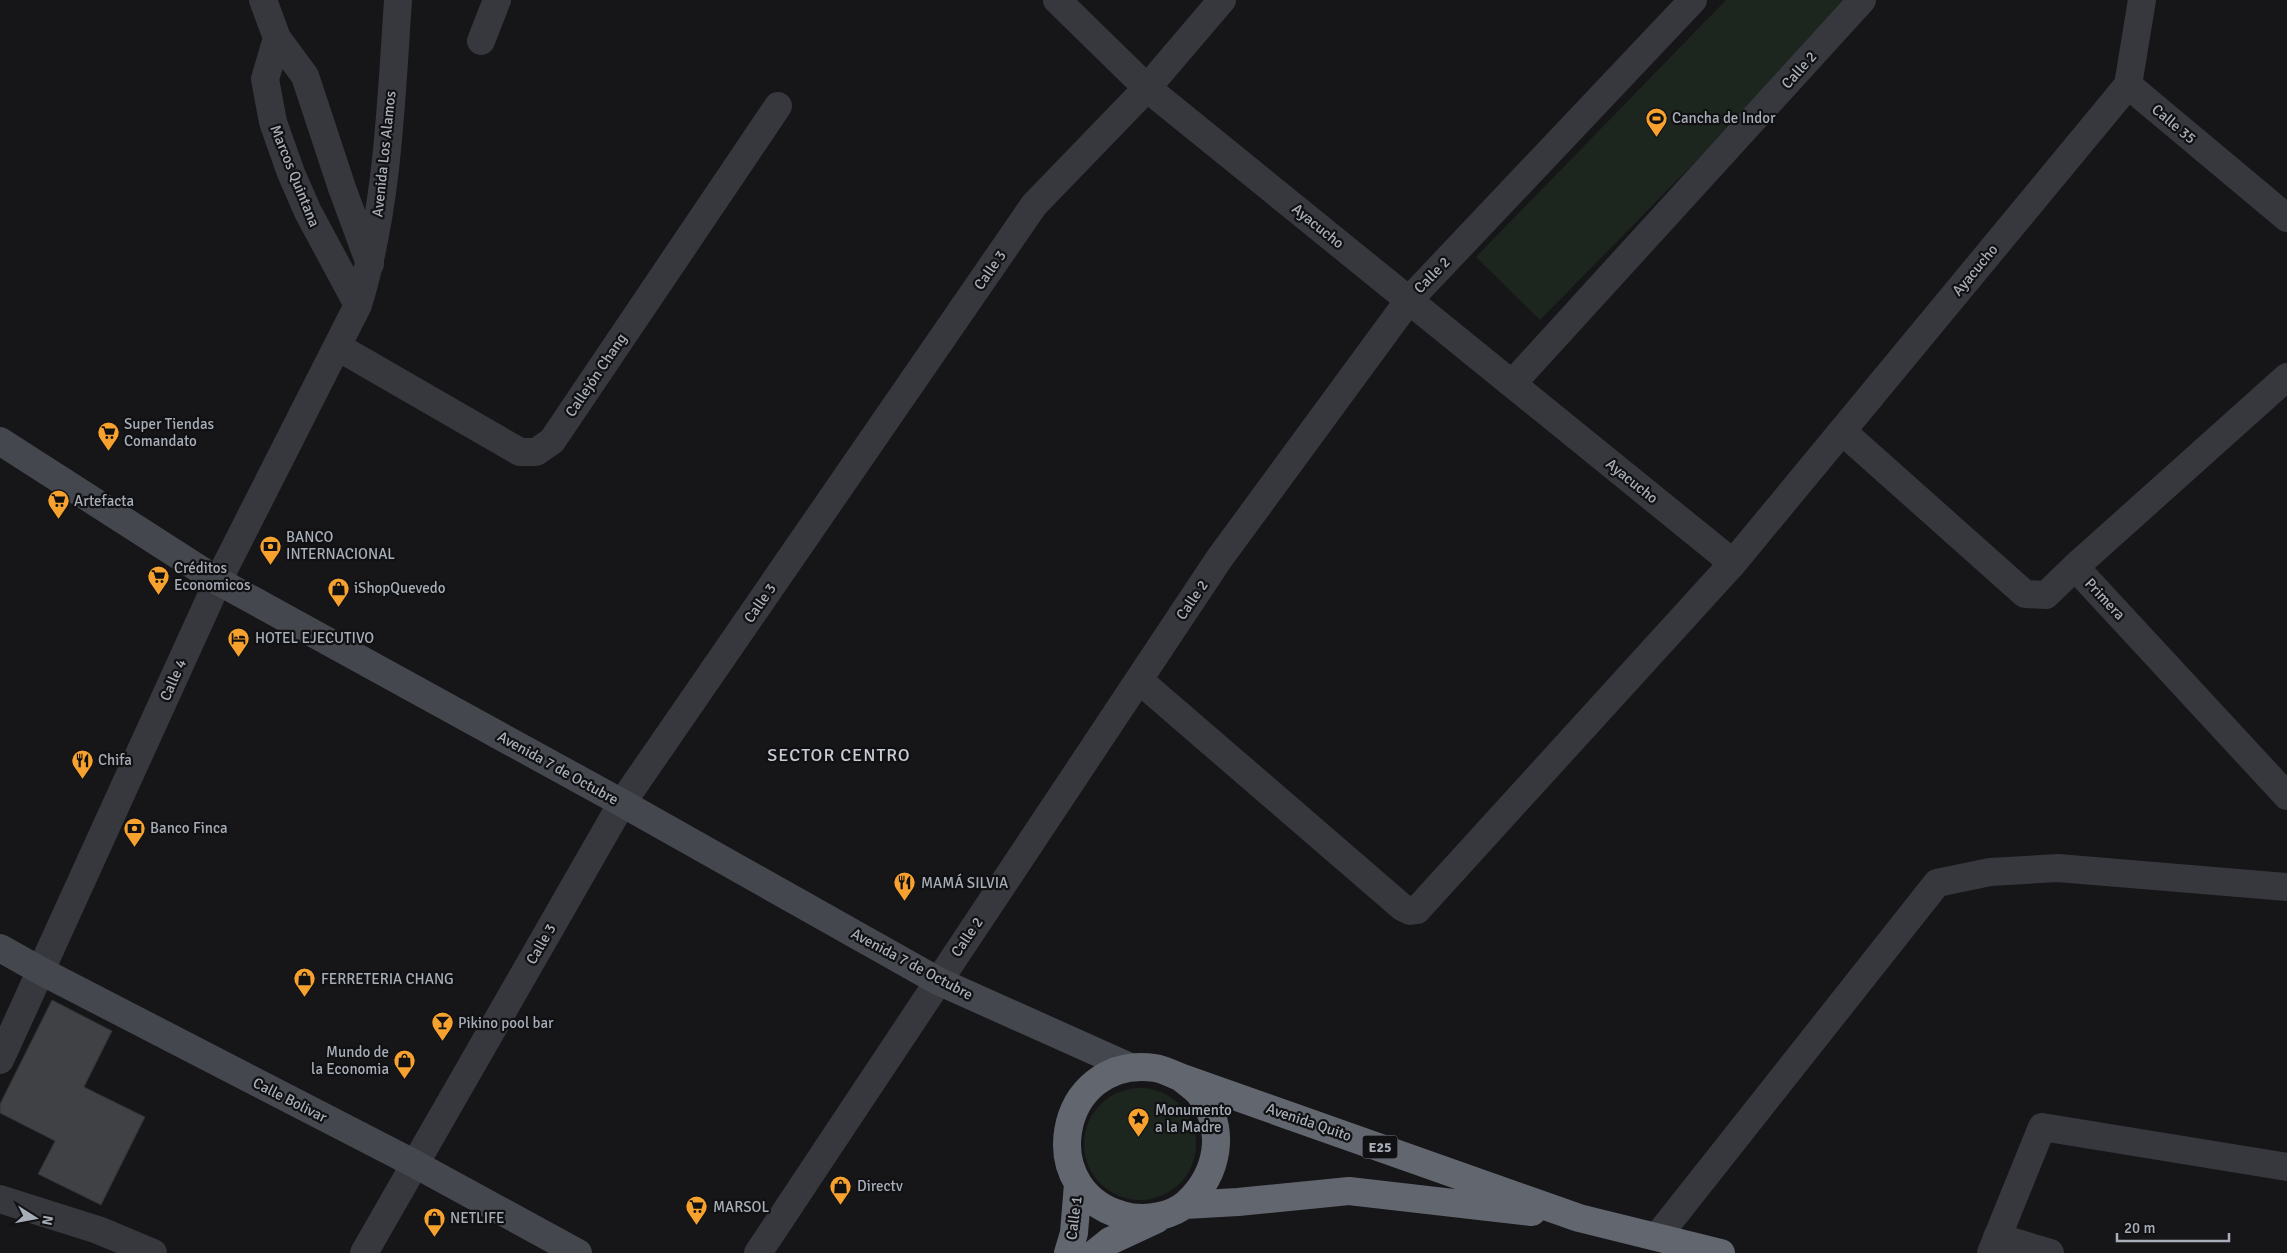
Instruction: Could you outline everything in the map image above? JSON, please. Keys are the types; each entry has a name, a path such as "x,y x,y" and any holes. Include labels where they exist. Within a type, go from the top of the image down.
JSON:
{"highway":[{"name":"E25","path":"1130,1067 1156,1068 1180,1076 1200,1094 1212,1116 1217,1142 1213,1166 1202,1188 1174,1210 1139,1218 1115,1214 1094,1202 1078,1184 1068,1162 1066,1138 1071,1114 1085,1092 1105,1075 1130,1067"},
{"name":"Avenida Quito","path":"1180,1076 1579,1218 1721,1253"},
{"name":"Calle 1","path":"1068,1253 1074,1233 1078,1184"},
{"name":"Avenida Quito","path":"1174,1210 1348,1191 1579,1218"},
{"name":"Calle 1","path":"1095,1253 1110,1241 1174,1210"}],"main road":[{"name":"Avenida 7 de Octubre","path":"0,441 218,581 622,803 938,980 1130,1067"},
{"name":"Calle Bolivar","path":"0,948 41,972 415,1164 578,1253"}],"street":[{"path":"263,0 277,38 305,76 370,266"},
{"name":"Avenida Los Alamos","path":"358,305 370,266 388,132 398,0"},
{"path":"481,41 497,0"},
{"name":"Ayacucho","path":"1057,0 1147,88 1733,563 2128,85"},
{"name":"Calle 3","path":"364,1253 622,803 1034,206 1147,88 1222,0"},
{"name":"Calle 2","path":"758,1253 1219,559 1409,300 1694,0"},
{"name":"Calle 2","path":"1512,384 1862,0"},
{"path":"2128,85 2142,0"},
{"name":"Marcos Quintana","path":"277,38 265,79 273,122 291,173 308,212 358,305"},
{"name":"Calle 35","path":"2128,85 2287,218"},
{"name":"Callejón Chang","path":"338,347 520,452 536,452 552,441 778,106"},
{"name":"Calle 4","path":"0,1060 218,581 358,305"},
{"name":"Primera","path":"2287,376 2075,567 2287,796"},
{"path":"1842,431 2025,594 2046,595 2075,567"},
{"path":"1139,680 1402,907 1410,911 1417,910 1733,563"},
{"path":"1656,1237 1938,883 1990,872 2058,868 2287,888"},
{"path":"2050,1253 1994,1245 2042,1127 2287,1167"},
{"path":"0,1199 98,1230 153,1253"}],"shaded area":[{"path":"1726,0 1844,0 1747,109 1540,320 1476,257"},
{"path":"1140,1088 1151,1089 1161,1093 1179,1105 1191,1123 1195,1133 1195,1155 1191,1165 1179,1183 1161,1195 1151,1199 1140,1200 1129,1199 1119,1195 1101,1183 1089,1165 1085,1155 1084,1144 1085,1133 1089,1123 1101,1105 1119,1093 1129,1089"}],"building":[{"path":"52,1000 112,1031 84,1087 145,1117 101,1205 38,1174 55,1141 0,1113 0,1104"}],"place":[{"name":"Cancha de Indor","path":"1656,137"},
{"name":"Super Tiendas Comandato","path":"108,452"},
{"name":"Artefacta","path":"58,520"},
{"name":"BANCO INTERNACIONAL","path":"270,565"},
{"name":"Créditos Economicos","path":"158,596"},
{"name":"iShopQuevedo","path":"338,607"},
{"name":"HOTEL EJECUTIVO","path":"239,657"},
{"name":"Chifa","path":"82,779"},
{"name":"Banco Finca","path":"134,847"},
{"name":"MAMÁ SILVIA","path":"905,902"},
{"name":"FERRETERIA CHANG","path":"305,998"},
{"name":"Pikino pool bar","path":"442,1042"},
{"name":"Mundo de la Economia","path":"405,1080"},
{"name":"Monumento a la Madre","path":"1139,1138"},
{"name":"Directv","path":"841,1205"},
{"name":"MARSOL","path":"697,1226"},
{"name":"NETLIFE","path":"434,1237"}],"district":[{"name":"SECTOR CENTRO","path":"839,755"}]}
